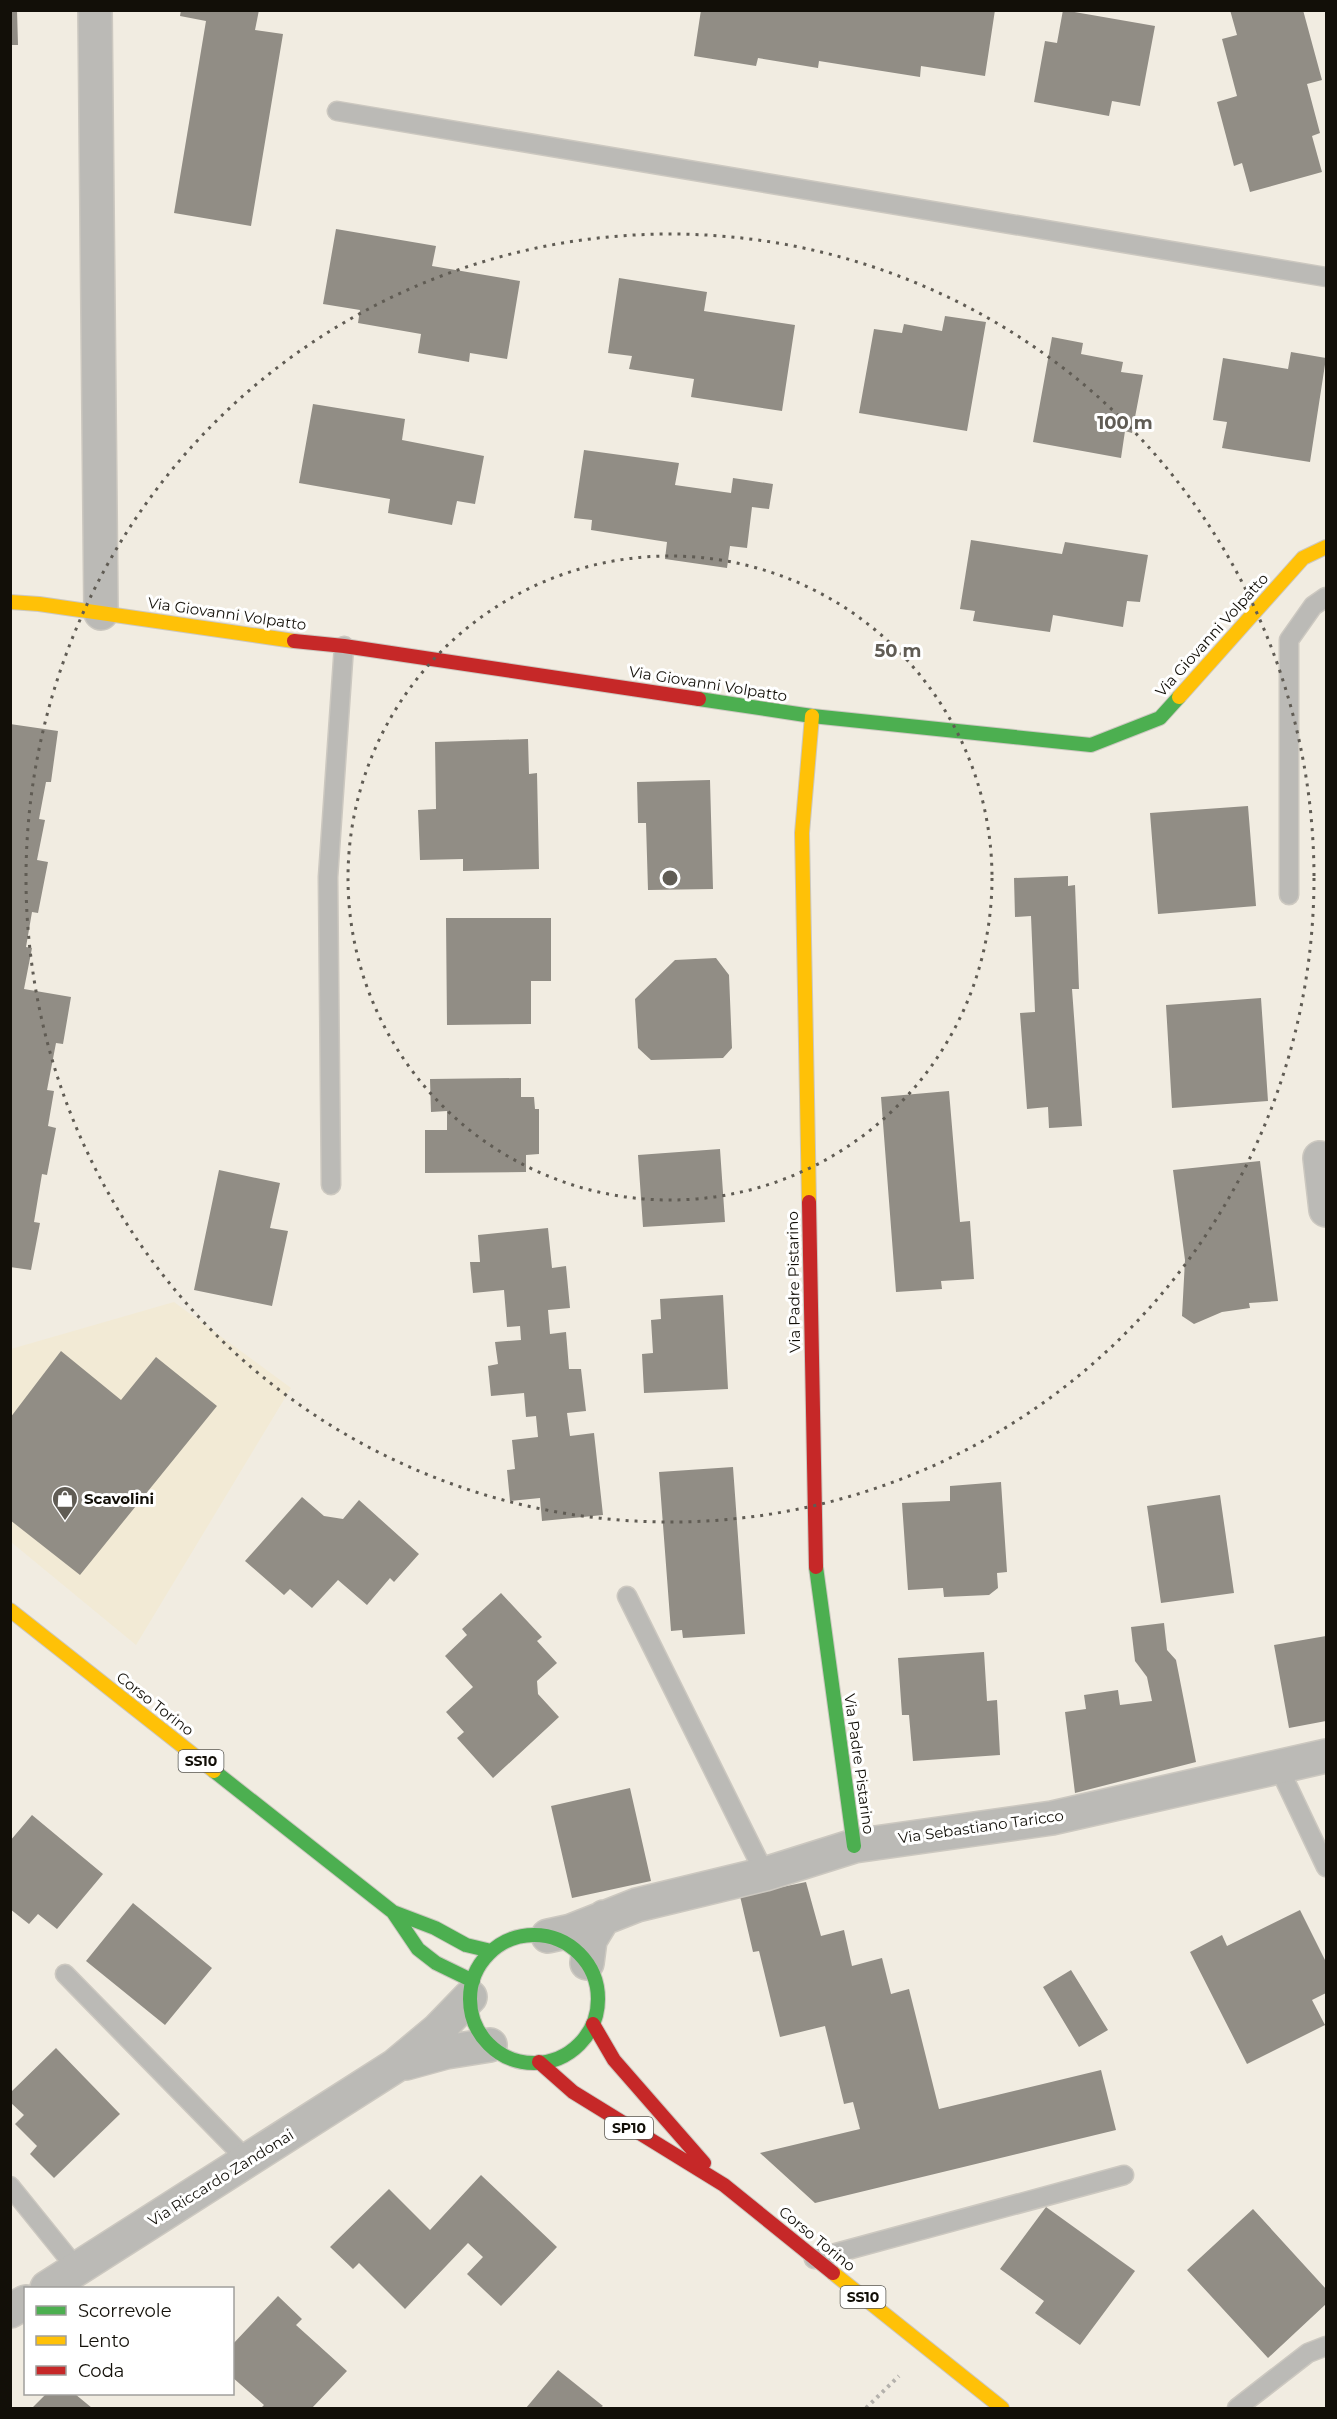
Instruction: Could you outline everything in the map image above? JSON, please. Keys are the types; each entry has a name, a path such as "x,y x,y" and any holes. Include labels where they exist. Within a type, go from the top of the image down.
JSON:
{"street":[{"path":"95,10 101,613"},
{"name":"Via Giovanni Volpatto","path":"10,602 39,603 267,638 344,646 812,717 1091,745 1160,718 1303,558 1326,547"},
{"name":"Via Padre Pistarino","path":"812,717 802,833 815,1559 854,1846"},
{"path":"1320,1158 1326,1210"},
{"name":"Corso Torino","path":"10,1610 393,1912 435,1928 466,1945 491,1951"},
{"name":"Via Sebastiano Taricco","path":"548,1936 571,1931 637,1905 765,1874 854,1846 1052,1818 1326,1756"},
{"name":"Corso Torino","path":"393,1912 418,1949 471,1989"},
{"path":"587,1963 590,1940 604,1917"},
{"path":"528,1935 548,1936 563,1941 577,1950 587,1963 595,1977 598,2008 593,2024 584,2039 572,2050 556,2059 539,2062 521,2061 505,2055 490,2045 476,2023 471,1989 480,1964 491,1951 508,1940 528,1935"},
{"name":"Via Riccardo Zandonai","path":"50,2287 395,2066 438,2030 471,1989"},
{"name":"Corso Torino","path":"593,2024 614,2060 724,2185"},
{"name":"Via Riccardo Zandonai","path":"395,2066 446,2052 490,2045"},
{"name":"Corso Torino","path":"539,2062 573,2092 724,2185 1002,2409"},
{"path":"10,2311 24,2303"}],"lane":[{"path":"337,111 1326,277"},
{"path":"1289,895 1288,640 1313,606 1326,597"},
{"path":"331,1185 328,877 344,646"},
{"path":"627,1596 765,1874"},
{"path":"1279,1768 1326,1867"},
{"path":"65,1974 248,2161"},
{"path":"814,2259 1124,2175"},
{"path":"10,2186 77,2269"},
{"path":"1237,2409 1308,2353 1326,2346"}],"path":[{"path":"866,2409 927,2348"}],"shaded area":[{"path":"174,1302 291,1388 136,1645 11,1542 11,1349"}],"building":[{"path":"10,10 17,10 18,45 10,45"},
{"path":"181,10 259,10 255,30 283,34 251,226 174,213 206,21 180,16"},
{"path":"701,10 995,10 985,76 921,66 920,77 819,61 818,68 758,58 756,66 694,56"},
{"path":"1063,10 1155,26 1140,106 1112,101 1109,116 1034,102 1045,41 1057,43"},
{"path":"1230,10 1303,10 1322,80 1307,84 1320,133 1312,136 1322,172 1250,192 1242,163 1234,166 1217,102 1237,96 1222,39 1237,35"},
{"path":"336,229 436,246 432,266 520,281 507,359 470,353 469,362 418,353 421,334 358,323 360,310 323,304"},
{"path":"619,278 707,292 704,311 795,325 782,411 691,397 694,379 629,369 632,356 608,353"},
{"path":"945,316 986,322 967,431 859,413 874,329 902,333 904,324 942,331"},
{"path":"1052,337 1083,343 1081,354 1123,362 1121,372 1143,375 1132,433 1125,431 1121,458 1033,442"},
{"path":"1291,352 1326,358 1310,462 1222,448 1227,422 1213,420 1223,358 1288,369"},
{"path":"313,404 405,419 402,440 484,456 475,504 457,501 452,525 388,513 390,499 299,483"},
{"path":"584,450 679,463 675,485 731,493 733,478 773,484 769,509 752,507 747,548 730,546 727,568 665,559 667,542 591,530 592,520 574,518"},
{"path":"971,540 1062,554 1065,542 1148,555 1140,602 1127,601 1123,627 1053,615 1050,632 973,621 975,611 960,609"},
{"path":"10,724 58,731 51,782 46,782 39,819 45,820 37,860 48,862 38,913 32,912 26,947 32,948 24,989 71,997 63,1044 56,1043 47,1090 54,1091 48,1126 56,1128 47,1175 42,1174 34,1222 40,1223 31,1270 10,1267"},
{"path":"528,739 529,774 537,773 539,869 463,871 463,859 420,860 418,810 436,809 435,742"},
{"path":"710,780 713,889 648,890 646,823 638,823 637,782"},
{"path":"1248,806 1256,906 1158,914 1150,813"},
{"path":"1068,876 1068,886 1075,885 1079,989 1072,989 1082,1126 1049,1128 1048,1107 1027,1109 1020,1013 1035,1012 1031,916 1015,917 1014,878"},
{"path":"446,918 551,918 551,981 531,981 531,1024 447,1025"},
{"path":"716,958 729,975 732,1048 723,1058 651,1060 638,1048 635,999 675,960"},
{"path":"1261,998 1268,1101 1172,1108 1166,1005"},
{"path":"521,1078 521,1097 534,1097 535,1109 539,1109 539,1154 526,1155 526,1172 425,1173 425,1130 447,1130 447,1111 431,1112 430,1079"},
{"path":"949,1091 960,1222 970,1221 974,1279 941,1281 942,1289 896,1292 881,1097"},
{"path":"720,1149 725,1222 643,1227 638,1155"},
{"path":"1260,1161 1278,1301 1249,1303 1250,1308 1222,1312 1194,1324 1182,1316 1185,1260 1173,1170"},
{"path":"219,1170 280,1183 270,1228 288,1231 272,1306 194,1290"},
{"path":"548,1228 552,1268 566,1266 570,1308 548,1310 550,1334 566,1332 569,1369 581,1369 586,1411 567,1413 570,1436 594,1433 603,1515 542,1521 540,1498 510,1501 507,1470 515,1469 512,1440 538,1437 536,1416 526,1417 524,1393 491,1396 488,1366 498,1364 495,1342 521,1340 520,1326 507,1327 504,1290 473,1293 470,1262 480,1262 478,1235"},
{"path":"723,1295 728,1389 644,1393 642,1354 653,1353 651,1320 661,1319 660,1299"},
{"path":"61,1351 121,1400 156,1357 217,1406 80,1575 10,1520 10,1418"},
{"path":"733,1467 745,1634 683,1638 682,1630 671,1631 659,1472"},
{"path":"1001,1482 1007,1572 997,1573 998,1588 989,1595 944,1597 943,1588 908,1590 902,1503 950,1501 950,1486"},
{"path":"1220,1495 1234,1593 1161,1603 1147,1506"},
{"path":"302,1497 324,1516 343,1519 359,1500 419,1554 394,1582 390,1578 367,1605 338,1580 312,1608 290,1589 284,1595 245,1561"},
{"path":"501,1593 542,1637 537,1641 557,1663 537,1681 538,1694 559,1717 493,1778 457,1738 464,1732 446,1712 473,1687 445,1656 467,1635 462,1629"},
{"path":"1164,1623 1167,1650 1176,1660 1196,1762 1075,1793 1065,1712 1086,1709 1084,1695 1118,1690 1120,1705 1152,1701 1147,1677 1135,1661 1131,1627"},
{"path":"1326,1636 1326,1721 1289,1728 1274,1645"},
{"path":"984,1652 987,1701 997,1700 1000,1755 913,1761 909,1715 902,1715 898,1658"},
{"path":"630,1788 651,1881 572,1898 551,1806"},
{"path":"32,1815 103,1874 57,1929 38,1914 29,1924 10,1909 10,1841"},
{"path":"806,1882 821,1936 844,1930 852,1966 882,1958 891,1994 909,1989 939,2109 1101,2070 1116,2130 815,2203 760,2153 860,2129 853,2102 844,2104 825,2026 780,2037 759,1951 753,1952 740,1896"},
{"path":"133,1903 212,1968 165,2025 86,1961"},
{"path":"1300,1910 1326,1962 1326,1993 1312,2000 1325,2025 1247,2064 1190,1952 1222,1935 1227,1946"},
{"path":"1071,1970 1108,2030 1079,2047 1043,1987"},
{"path":"56,2048 120,2114 54,2178 30,2154 37,2146 15,2124 24,2115 10,2102 10,2093"},
{"path":"481,2175 557,2247 501,2306 467,2274 483,2257 468,2243 405,2309 359,2263 353,2269 330,2247 389,2189 430,2230"},
{"path":"1046,2207 1135,2271 1080,2345 1035,2313 1044,2301 1000,2269"},
{"path":"1253,2209 1326,2289 1326,2304 1268,2358 1187,2270"},
{"path":"278,2296 302,2319 296,2325 347,2371 312,2408 261,2408 264,2405 234,2379 234,2343"},
{"path":"558,2370 603,2406 600,2408 526,2408"},
{"path":"45,2395 76,2395 92,2408 32,2408"}],"traffic: fast":[{"path":"699,699 812,716 1091,745 1160,718 1179,697"},
{"path":"816,1567 854,1846"},
{"path":"214,1771 393,1912 435,1928 466,1945 491,1951"},
{"path":"393,1912 418,1949 436,1963 473,1981"},
{"path":"534,1935 558,1940 579,1954 593,1975 598,1999 593,2023 579,2044 558,2058 534,2063 510,2058 489,2044 475,2023 470,1999 475,1975 489,1954 510,1940 534,1935"}],"traffic: slow":[{"path":"1179,697 1303,558 1326,547"},
{"path":"10,602 39,604 294,641"},
{"path":"809,1202 802,833 812,716"},
{"path":"10,1610 214,1771"},
{"path":"833,2273 1002,2408"}],"traffic: jam":[{"path":"294,641 344,646 699,699"},
{"path":"809,1202 816,1567"},
{"path":"593,2024 614,2060 704,2163"},
{"path":"539,2062 573,2092 724,2185 833,2273"}],"place":[{"name":"Scavolini","path":"65,1522"}]}
